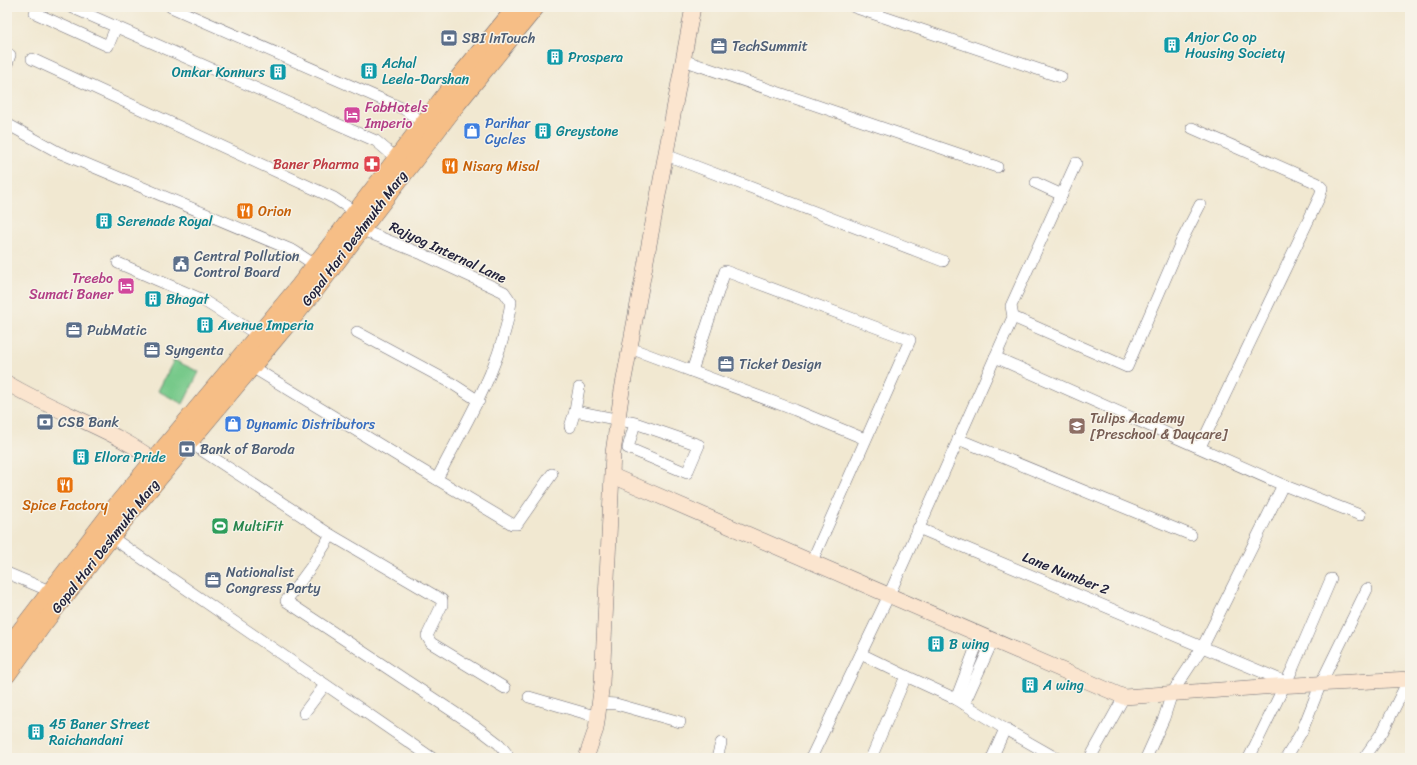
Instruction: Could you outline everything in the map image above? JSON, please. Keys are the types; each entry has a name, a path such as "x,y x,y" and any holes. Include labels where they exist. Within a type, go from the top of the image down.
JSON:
{"main road":[{"name":"Gopal Hari Deshmukh Marg","path":"7,648 50,590 159,464 258,335 315,265 423,123 516,7"},
{"name":"Gopal Hari Deshmukh Marg","path":"7,675 45,622 111,537 159,464 189,442 311,296 458,104 536,7"}],"street":[{"path":"38,7 35,13 108,46 116,27"},
{"path":"71,7 376,141 396,158"},
{"path":"171,7 404,109 423,123"},
{"path":"586,758 596,729 599,710 606,616 613,453 630,348 693,7"},
{"path":"854,7 1061,77"},
{"path":"32,59 334,198 355,212"},
{"path":"683,60 997,167"},
{"path":"7,124 58,152 294,251 315,265"},
{"path":"1192,128 1317,183 1322,188 1320,196 1200,447"},
{"path":"666,155 943,261"},
{"path":"812,758 889,595 1013,317 1011,306 1076,163"},
{"path":"1036,182 1062,195"},
{"path":"1013,317 1127,367 1182,240 1200,205"},
{"name":"Rajyog Internal Lane","path":"362,230 422,254 504,292 511,302 509,319 497,359 479,401 437,479"},
{"path":"118,263 200,299 258,335"},
{"path":"692,371 726,270 910,340 812,560"},
{"path":"357,332 448,381 479,401"},
{"path":"630,348 795,410 865,439"},
{"path":"995,357 1283,485 1360,515"},
{"path":"252,366 512,524 517,524 552,474"},
{"path":"7,383 46,404 121,439 159,464"},
{"path":"570,427 575,412 579,388"},
{"path":"575,412 635,423 699,445 687,473 628,448 635,423"},
{"path":"958,440 1191,535"},
{"path":"189,442 331,535 442,600 442,605 427,636 431,643 505,688"},
{"path":"613,476 812,560 1124,697 1285,684 1409,679 1383,731 1364,758"},
{"path":"1146,758 1164,718 1172,693 1203,646 1283,485"},
{"name":"Lane Number 2","path":"918,528 1203,646 1285,684"},
{"path":"331,535 311,567 286,601 478,728 499,744 507,754"},
{"path":"111,537 430,757"},
{"path":"7,573 50,590"},
{"path":"1250,758 1285,684 1331,579"},
{"path":"1286,758 1302,730 1321,683 1367,589"},
{"path":"960,702 987,637"},
{"path":"861,654 960,702 1057,758"},
{"path":"871,758 906,676"},
{"path":"304,713 325,685"},
{"path":"529,697 599,710 616,704 680,722"},
{"path":"1090,758 1124,697"},
{"path":"992,758 1005,729"},
{"path":"717,758 721,743"}],"green space":[{"path":"174,360 199,372 183,404 158,391"}],"place":[{"name":"SBI InTouch","path":"449,38"},
{"name":"Anjor Co op Housing Society","path":"1172,45"},
{"name":"TechSummit","path":"719,46"},
{"name":"Prospera","path":"555,57"},
{"name":"Achal Leela-Darshan","path":"369,71"},
{"name":"Omkar Konnurs","path":"278,72"},
{"name":"FabHotels Imperio","path":"352,115"},
{"name":"Parihar Cycles","path":"472,131"},
{"name":"Greystone","path":"543,131"},
{"name":"Baner Pharma","path":"372,164"},
{"name":"Nisarg Misal","path":"450,166"},
{"name":"Orion","path":"245,211"},
{"name":"Serenade Royal","path":"104,221"},
{"name":"Central Pollution Control Board","path":"181,264"},
{"name":"Treebo Sumati Baner","path":"126,286"},
{"name":"Bhagat","path":"153,299"},
{"name":"Avenue Imperia","path":"205,325"},
{"name":"PubMatic","path":"74,330"},
{"name":"Syngenta","path":"152,350"},
{"name":"Ticket Design","path":"726,364"},
{"name":"CSB Bank","path":"45,422"},
{"name":"Dynamic Distributors","path":"233,424"},
{"name":"Tulips Academy [Preschool & Daycare]","path":"1077,426"},
{"name":"Bank of Baroda","path":"187,449"},
{"name":"Ellora Pride","path":"81,457"},
{"name":"Spice Factory","path":"65,485"},
{"name":"MultiFit","path":"220,526"},
{"name":"Nationalist Congress Party","path":"213,580"},
{"name":"B wing","path":"936,644"},
{"name":"A wing","path":"1030,685"},
{"name":"45 Baner Street Raichandani","path":"36,732"}]}
